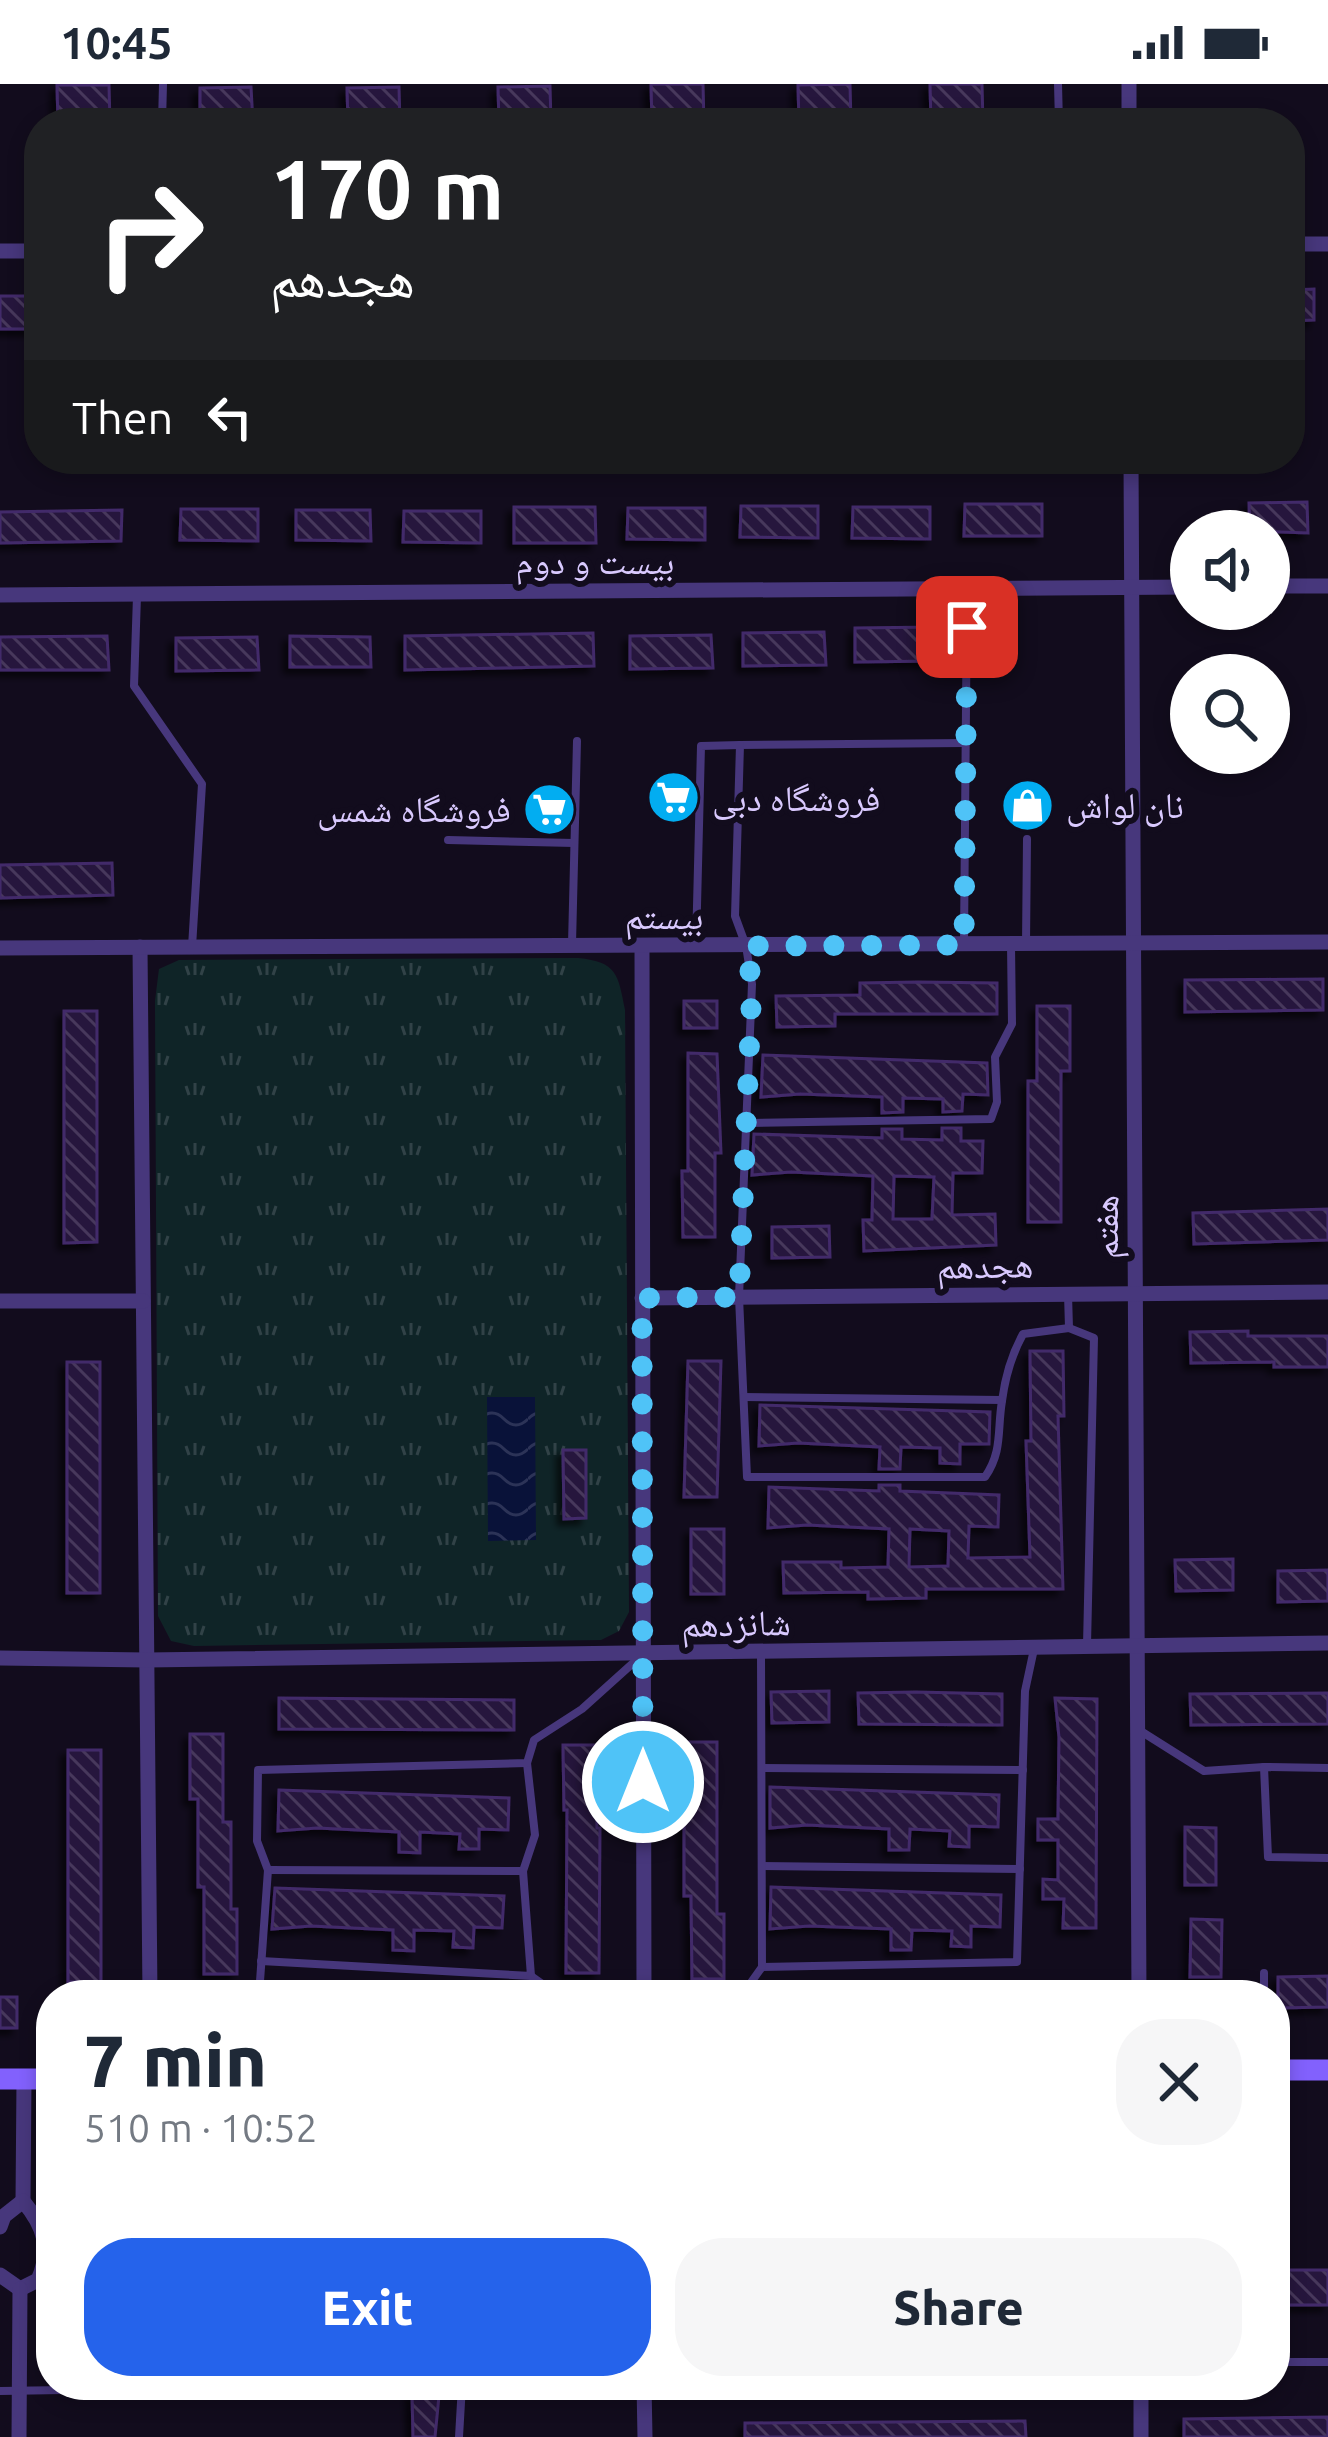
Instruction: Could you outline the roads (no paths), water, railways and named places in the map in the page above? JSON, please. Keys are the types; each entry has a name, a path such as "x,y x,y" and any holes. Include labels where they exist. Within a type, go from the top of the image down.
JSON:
{"main road":[{"path":"1290,2070 1328,2070"},
{"path":"0,2079 36,2079"}],"street":[{"name":"هفتم","path":"1131,474 1139,1980"},
{"path":"1290,586 1328,586"},
{"name":"بیست و دوم","path":"0,595 1170,587"},
{"name":"بیستم","path":"0,948 1328,942"},
{"path":"642,946 644,1980"},
{"path":"140,947 150,1980"},
{"name":"هجدهم","path":"642,1298 1328,1292"},
{"path":"0,1301 143,1301"},
{"name":"شانزدهم","path":"0,1658 147,1660 1328,1643"},
{"path":"24,2079 23,2201 36,2216"},
{"path":"0,2227 4,2216 23,2201"},
{"path":"19,2437 20,2392 6,2282 36,2280"},
{"path":"644,2400 645,2437"},
{"path":"1141,2400 1141,2437"}],"lane":[{"path":"964,945 967,589"},
{"path":"136,594 134,686 202,784 192,947"},
{"path":"572,947 577,741"},
{"path":"696,946 701,746 966,743"},
{"path":"740,745 734,916 746,946 752,984 739,1297 747,1478 985,1477 997,1460 1002,1400 1023,1334 1069,1328 1094,1338 1087,1647"},
{"path":"746,1124 991,1119 997,1102 995,1057 1012,1024 1027,839"},
{"path":"448,840 574,843"},
{"path":"1068,1294 1069,1328"},
{"path":"744,1397 1002,1400"},
{"path":"762,1967 1017,1962 1025,1691 1034,1648"},
{"path":"753,1980 762,1967 760,1652"},
{"path":"531,1976 523,1871 535,1835 527,1763 534,1740 582,1709 643,1654"},
{"path":"1138,1729 1204,1772 1328,1768"},
{"path":"260,1980 268,1870 257,1841 257,1770 527,1763"},
{"path":"1264,1767 1268,1857 1328,1858"},
{"path":"763,1768 1023,1770"},
{"path":"762,1866 1020,1869"},
{"path":"268,1870 523,1871"},
{"path":"261,1961 537,1980"},
{"path":"1264,1973 1264,1980"},
{"path":"1290,2362 1328,2362"},
{"path":"0,2391 36,2392"},
{"path":"459,2437 461,2400"}],"water":[{"path":"487,1397 535,1397 536,1540 488,1541"}],"place":[{"name":"فروشگاه دبی","path":"673,798"},
{"name":"نان لواش","path":"1027,805"},
{"name":"فروشگاه شمس","path":"550,809"}]}
